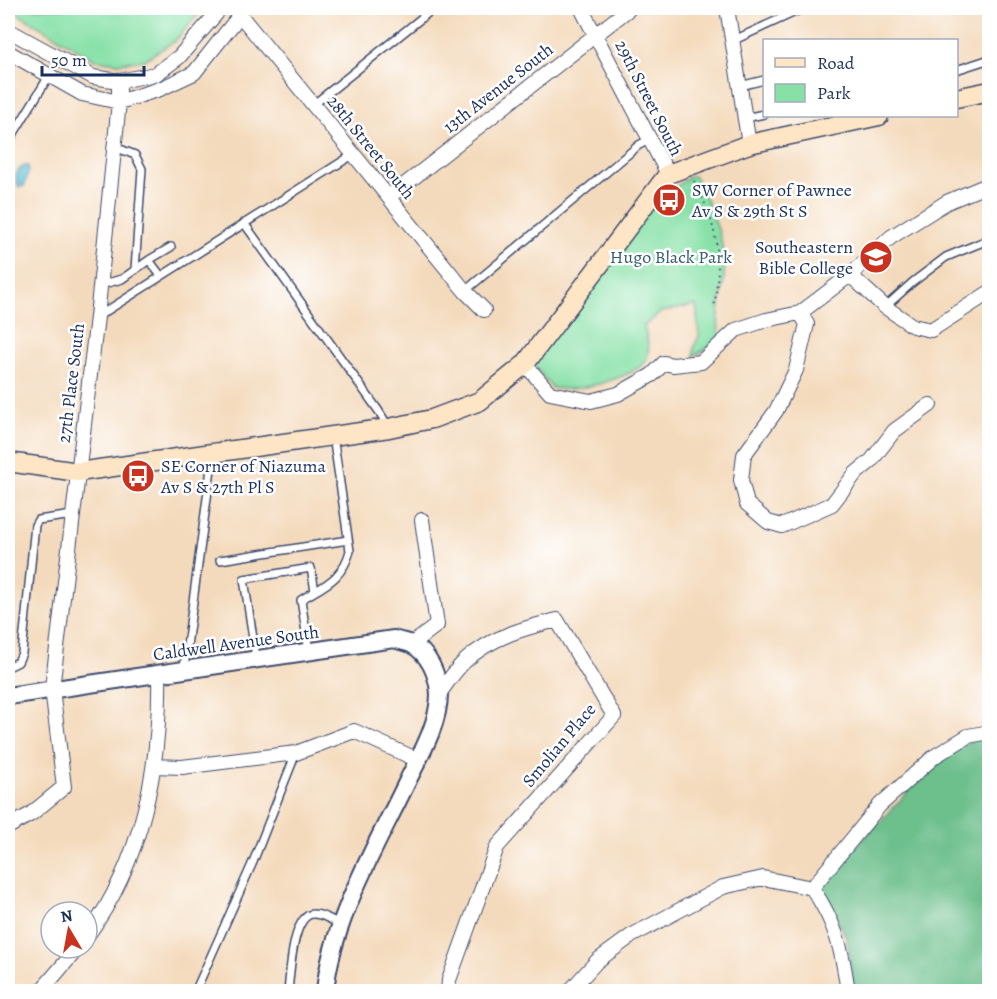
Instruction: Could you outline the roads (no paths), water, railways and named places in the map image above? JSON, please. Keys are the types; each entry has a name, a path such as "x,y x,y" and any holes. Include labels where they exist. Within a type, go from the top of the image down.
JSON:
{"main road":[{"path":"958,98 990,91"},
{"path":"8,462 78,472 389,428 432,419 480,400 525,364 668,174 749,144 874,117"}],"street":[{"path":"8,30 93,76 119,81 156,74 179,57 216,14 218,8"},
{"name":"29th Street South","path":"581,8 668,174"},
{"name":"13th Avenue South","path":"389,198 630,8"},
{"path":"727,8 749,144"},
{"path":"8,52 82,94 119,102 160,89 194,73 238,10"},
{"name":"28th Street South","path":"238,10 465,291 484,310"},
{"name":"27th Place South","path":"8,827 31,814 64,787 52,689 97,317 119,102 119,81"},
{"path":"525,364 550,393 591,401 618,394 652,375 663,363 673,365 701,362 736,330 766,320 803,318 891,237 947,202 990,184"},
{"path":"850,275 885,307 913,327 931,330 990,292"},
{"path":"803,318 796,370 776,411 744,455 741,480 747,504 768,522 782,526 832,504 855,474 871,460 894,431 930,405"},
{"path":"422,520 437,625 412,644 426,656 436,674 439,694"},
{"name":"Smolian Place","path":"325,992 334,943 356,888 418,760 436,715 439,694 465,661 486,646 518,629 557,620 614,716 497,848 449,980 448,992"},
{"name":"Caldwell Avenue South","path":"8,696 393,639 412,644"},
{"path":"99,920 134,849 154,766 160,716 159,674"},
{"path":"154,766 182,767 296,753 354,731 418,760"},
{"path":"812,888 880,805 935,756 968,736 990,732"},
{"path":"569,992 597,961 631,936 723,887 763,878 812,888 827,910 840,942 848,992"},
{"path":"40,992 68,960"}],"lane":[{"path":"313,105 434,8"},
{"path":"732,41 804,8"},
{"path":"958,70 990,59"},
{"path":"8,143 49,76"},
{"path":"740,86 763,80"},
{"path":"745,118 763,114"},
{"path":"465,291 639,145 651,139"},
{"path":"114,147 135,155 142,169 135,270"},
{"path":"97,317 354,154"},
{"path":"244,223 389,428"},
{"path":"885,307 946,257 990,239"},
{"path":"100,285 122,279 171,247"},
{"path":"150,260 161,276"},
{"path":"309,652 301,600 337,577 346,566 350,551 333,436"},
{"path":"183,670 213,454"},
{"path":"8,667 18,662 22,653 35,525 38,520 73,515"},
{"path":"220,560 348,540"},
{"path":"256,659 244,579 311,568 315,591"},
{"path":"195,992 253,862 296,753"},
{"path":"288,992 296,931 303,919 310,914 316,914 341,925"}],"water":[{"path":"28,166 29,171 24,186 19,187 16,175"}],"place":[{"name":"SW Corner of Pawnee Av S & 29th St S","path":"669,200"},
{"name":"Southeastern Bible College","path":"876,257"},
{"name":"SE Corner of Niazuma Av S & 27th Pl S","path":"138,476"}],"park label":[{"name":"Hugo Black Park","path":"671,257"}]}
